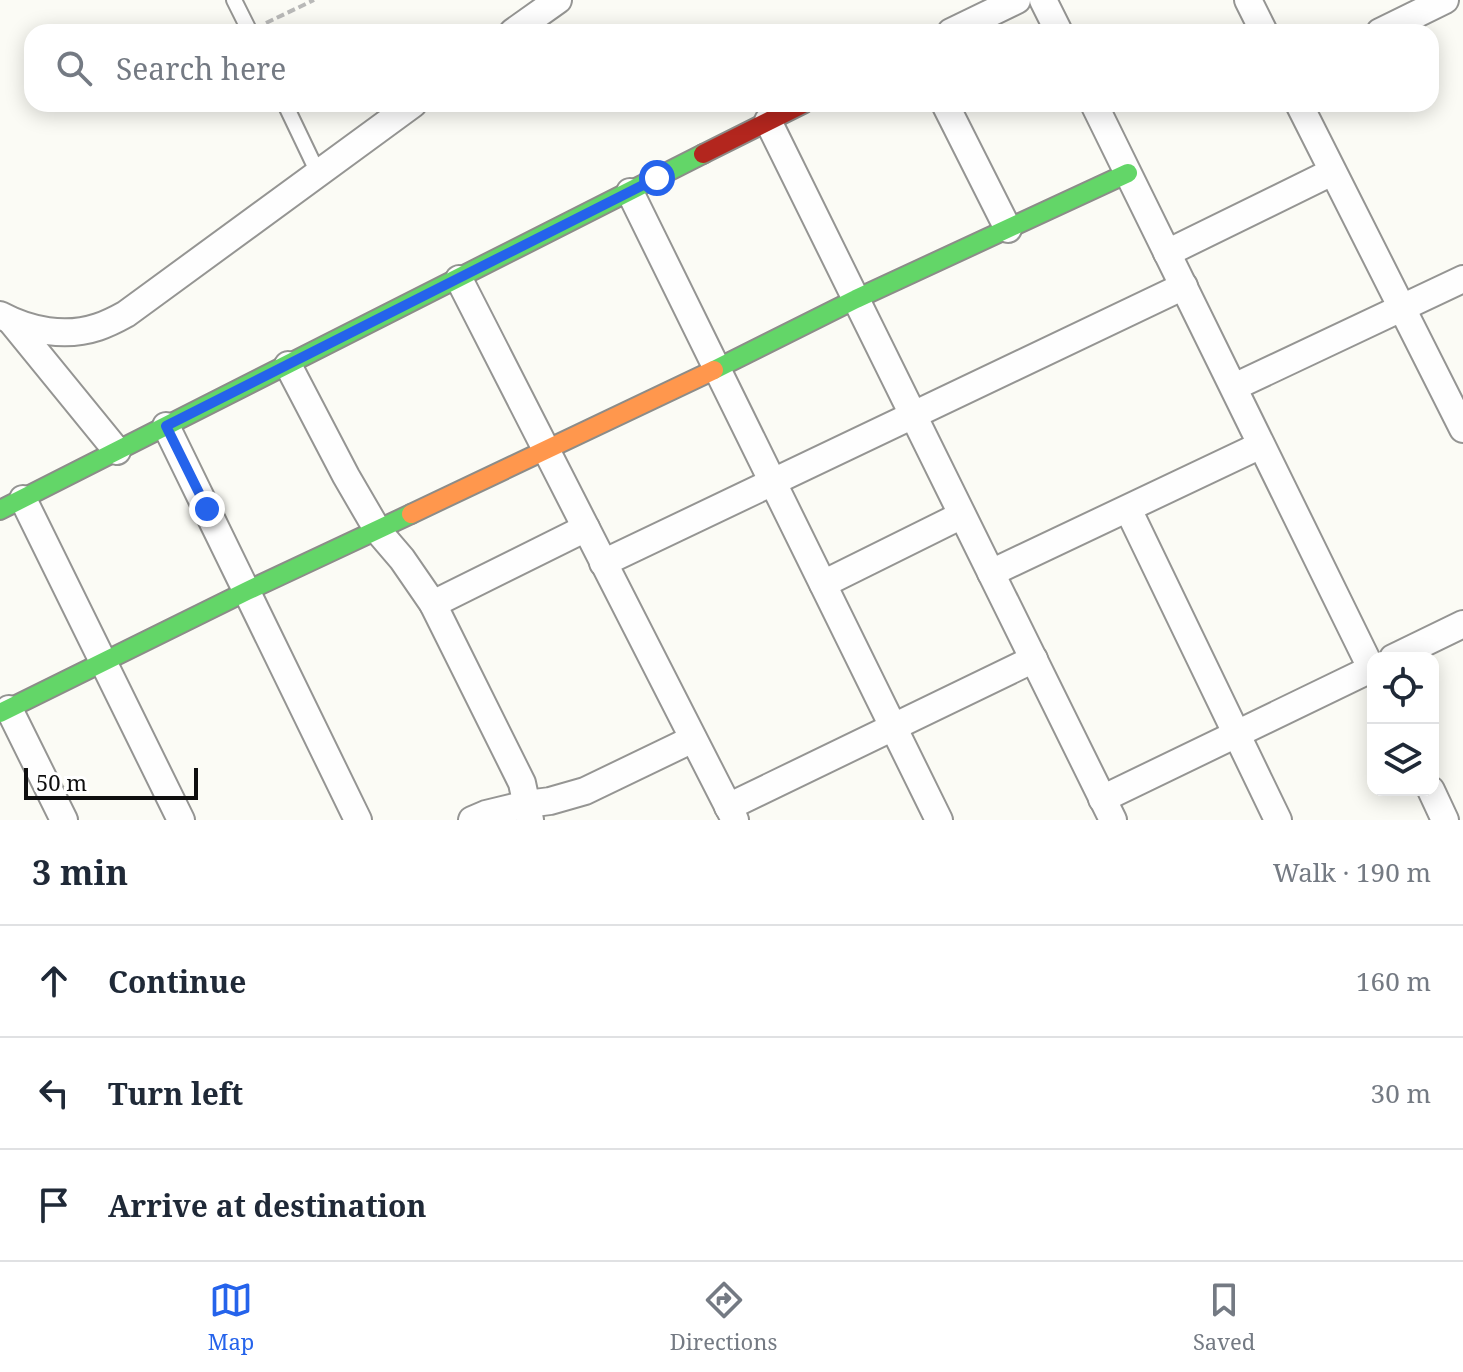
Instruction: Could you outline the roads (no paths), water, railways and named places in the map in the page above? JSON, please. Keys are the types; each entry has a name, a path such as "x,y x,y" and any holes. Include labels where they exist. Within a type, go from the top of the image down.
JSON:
{"street":[{"path":"524,24 558,0"},
{"path":"968,24 1017,0"},
{"path":"1043,0 1055,24"},
{"path":"1248,0 1260,24"},
{"path":"1396,24 1445,0"},
{"path":"6,318 31,329 78,332 99,327 126,314 402,112"},
{"path":"181,820 103,662 12,505 787,112"},
{"path":"949,112 1008,229"},
{"path":"1098,112 1261,445 1370,652"},
{"path":"1303,112 1463,429"},
{"path":"768,121 1107,809 1237,734 1367,672"},
{"path":"1167,253 1332,172"},
{"path":"64,820 4,711 247,591 717,369 856,299 1128,173"},
{"path":"630,192 939,820"},
{"path":"459,279 732,813 894,727 1034,659"},
{"path":"1234,387 1463,279"},
{"path":"603,563 1184,286"},
{"path":"6,318 117,451"},
{"path":"288,365 378,531 433,604 522,783 529,812"},
{"path":"166,426 358,820"},
{"path":"991,573 1261,445"},
{"path":"1128,509 1278,820"},
{"path":"823,584 962,515"},
{"path":"433,604 586,528"},
{"path":"1408,652 1463,624"},
{"path":"472,820 486,814 529,812 550,801 585,791 693,739"},
{"path":"1434,796 1445,820"}],"lane":[{"path":"234,0 246,24"},
{"path":"289,112 318,173"}]}
